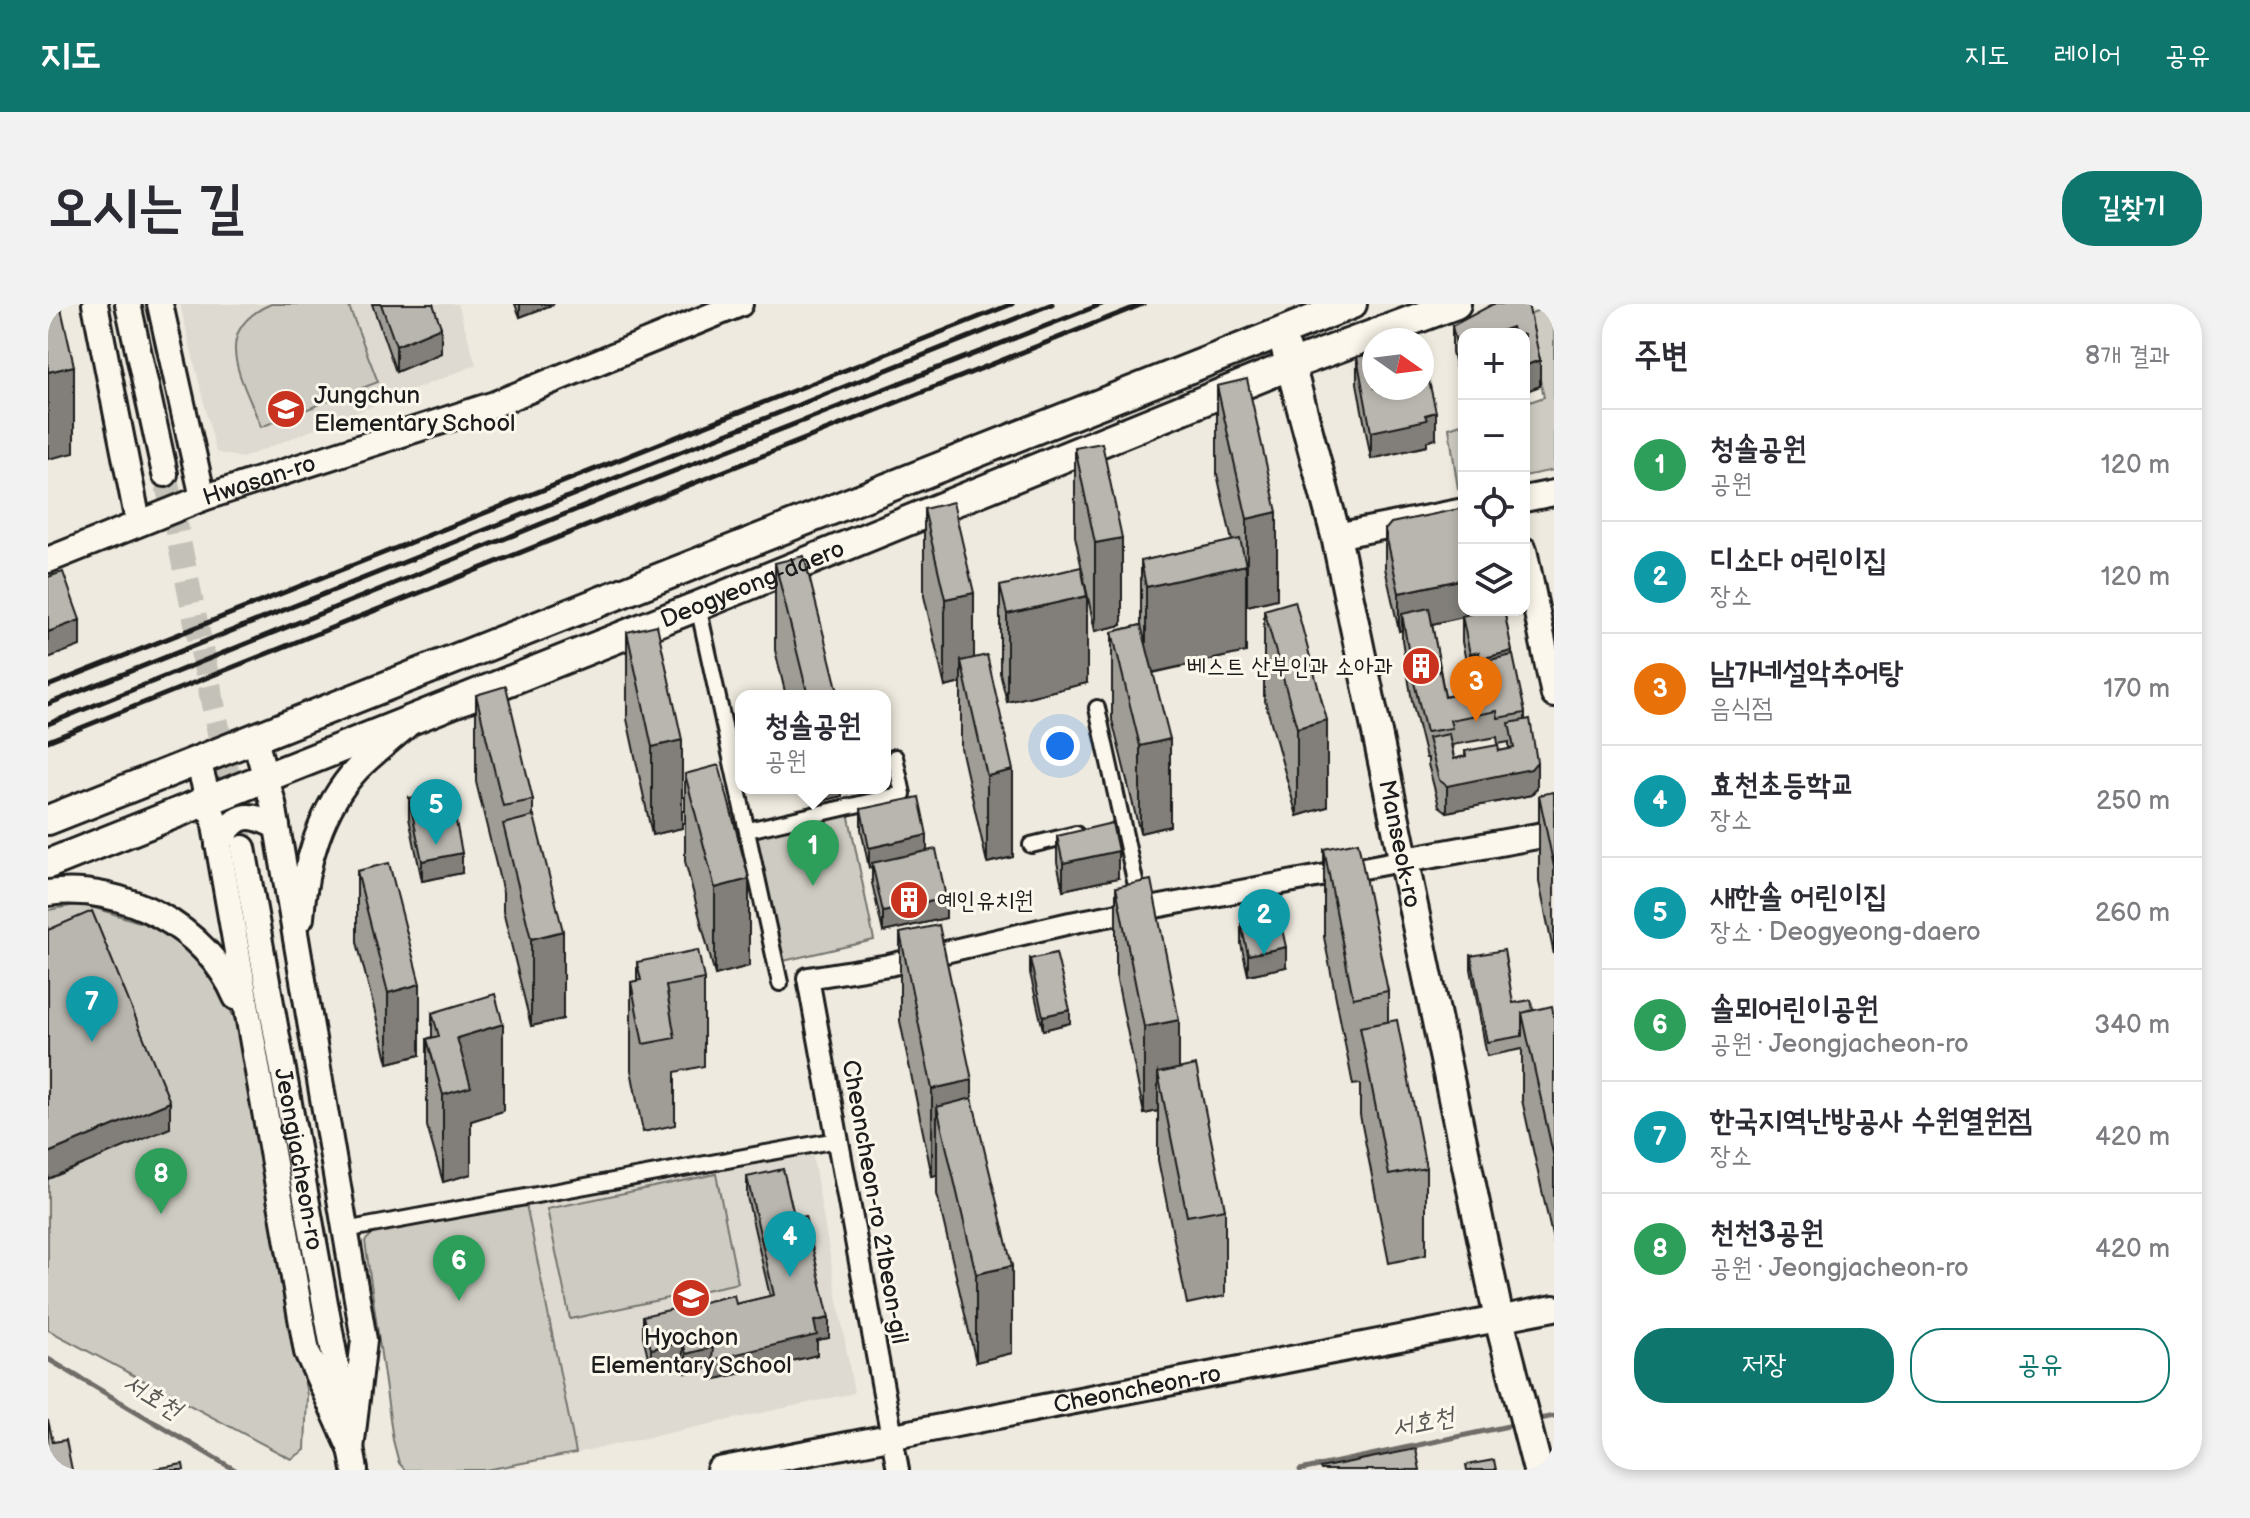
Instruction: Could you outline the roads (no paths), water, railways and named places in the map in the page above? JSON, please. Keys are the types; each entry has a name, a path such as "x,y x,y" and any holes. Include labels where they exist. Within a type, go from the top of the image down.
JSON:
{"main road":[{"name":"Deogyeong-daero","path":"48,820 1352,304"},
{"name":"Deogyeong-daero","path":"48,864 420,713 698,606 1291,365 1456,304"},
{"name":"Manseok-ro","path":"1282,333 1336,536 1406,860 1499,1319 1538,1470"}],"street":[{"path":"95,304 138,522"},
{"path":"128,304 165,474"},
{"path":"160,304 203,498"},
{"name":"Hwasan-ro","path":"48,560 203,498 495,404 740,304"},
{"path":"1530,498 1554,493"},
{"path":"1336,536 1458,512"},
{"path":"1530,578 1554,695"},
{"path":"698,606 735,772"},
{"path":"1097,708 1142,910 1554,833"},
{"path":"299,961 302,892 312,850 329,813 356,770 420,713"},
{"path":"255,740 277,827 364,1340 353,1459"},
{"path":"748,830 903,794 895,757"},
{"path":"198,761 218,845 307,1352 353,1459"},
{"path":"740,794 780,983"},
{"path":"218,845 228,827 243,816 258,816 277,827"},
{"path":"1107,827 1123,823"},
{"path":"1031,845 1092,830"},
{"name":"Jeongjacheon-ro","path":"243,848 353,1459"},
{"path":"48,893 83,892 133,903 185,930 227,977 248,1026"},
{"name":"Cheoncheon-ro 21beon-gil","path":"898,1470 808,978 889,965 1142,910"},
{"path":"345,1230 837,1140"},
{"name":"Cheoncheon-ro","path":"719,1470 891,1434 1554,1308"}],"waterway":[{"name":"서호천","path":"48,1359 235,1470"},
{"name":"서호천","path":"1535,1420 1554,1416"},
{"name":"서호천","path":"1300,1470 1518,1424"}],"tunnel":[{"path":"165,474 241,838"}],"railway":[{"path":"48,686 1012,304"},
{"path":"48,704 1052,304"},
{"path":"48,724 595,502 1102,304"},
{"path":"48,741 1143,304"}],"place":[{"name":"Jungchun Elementary School","path":"286,409"},
{"name":"베스트 산부인과 소아과","path":"1421,666"},
{"name":"남가네설악추어탕","path":"1476,722"},
{"name":"새한솔 어린이집","path":"436,845"},
{"name":"청솔공원","path":"813,886"},
{"name":"예인유치원","path":"909,900"},
{"name":"디소다 어린이집","path":"1264,955"},
{"name":"한국지역난방공사 수원열원점","path":"92,1042"},
{"name":"천천3공원","path":"161,1214"},
{"name":"효천초등학교","path":"790,1277"},
{"name":"Hyochon Elementary School","path":"691,1298"},
{"name":"솔뫼어린이공원","path":"459,1301"}]}
